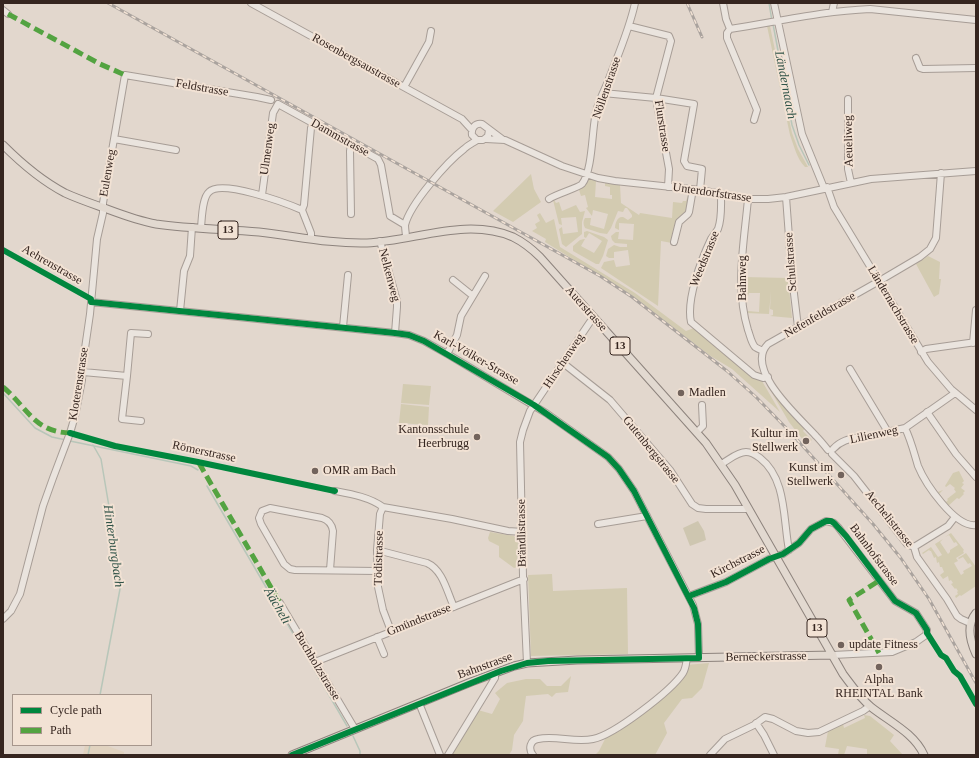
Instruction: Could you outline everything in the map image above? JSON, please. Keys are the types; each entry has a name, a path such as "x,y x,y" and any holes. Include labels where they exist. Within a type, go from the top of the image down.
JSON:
{"main road":[{"name":"13","path":"3,145 37,175 57,188 103,208"},
{"name":"Auerstrasse","path":"103,208 143,221 168,225 260,232 356,243 406,238 451,231 480,229 514,238 527,246 540,257 697,432 721,464 833,655"},
{"path":"976,613 970,623 970,637 976,654"},
{"name":"13","path":"833,655 854,689 870,706 909,735 924,755"},
{"name":"Berneckerstrasse","path":"700,658 833,655"},
{"name":"Bahnstrasse","path":"292,755 514,666 527,663 567,661 700,658"}],"street":[{"name":"Rosenbergsaustrasse","path":"251,3 462,119 478,124"},
{"name":"Nöllenstrasse","path":"586,175 592,149 595,117 629,26 635,3"},
{"path":"722,3 730,29"},
{"name":"Ländernachstrasse","path":"774,3 776,21 802,134 834,207 921,352 934,370 955,393 976,410"},
{"path":"832,12 834,3"},
{"path":"754,120 757,110 727,38 727,33 730,29 832,12 870,10 976,20"},
{"name":"Flurstrasse","path":"629,26 669,36 672,42 656,98 669,169 668,187"},
{"path":"404,87 428,42 431,31"},
{"path":"916,58 920,68 923,69 976,68"},
{"name":"Feldstrasse","path":"125,75 271,100"},
{"name":"Eulenweg","path":"103,208 125,75"},
{"path":"603,93 656,98 694,104 684,161 687,166 702,168 689,212 678,222 674,242"},
{"name":"Aeueliweg","path":"848,99 848,169 851,182"},
{"name":"Dammstrasse","path":"278,104 373,156 380,162 390,216 405,225"},
{"name":"Ulmenweg","path":"262,195 273,113 278,104"},
{"name":"Rosenbergsaustrasse","path":"462,119 472,132"},
{"path":"311,239 311,233 302,210 304,205 311,128 313,124"},
{"path":"406,238 405,225 412,211 426,190 443,169 465,148 477,140 486,139 489,130 484,124 478,124 472,132 465,148"},
{"name":"Unterdorfstrasse","path":"489,130 502,139 517,144 562,166 586,175 615,181 696,190 748,199 786,197 870,178 976,171"},
{"path":"472,132 477,140"},
{"name":"Eulenweg","path":"114,139 176,150"},
{"name":"Unterdorfstrasse","path":"486,139 502,139"},
{"path":"351,145 351,214"},
{"name":"Nefenfeldstrasse","path":"763,351 768,344 928,252 936,238 941,173"},
{"path":"549,199 582,184 586,175"},
{"path":"201,227 206,196 213,189 225,188 262,195 302,210"},
{"name":"Weedstrasse","path":"721,195 721,212 718,228 711,240 692,292 691,322 754,375 763,378 768,377"},
{"name":"Schulstrasse","path":"786,197 796,322 798,327"},
{"name":"Bahnweg","path":"748,199 742,265 742,302 752,342 757,348 763,351"},
{"name":"Kloterenstrasse","path":"3,619 11,611 20,594 43,506 69,437 75,416 83,372 97,245 103,208"},
{"path":"180,311 184,271 190,256 192,227"},
{"name":"Nelkenweg","path":"380,241 397,301 395,332"},
{"path":"343,327 348,275"},
{"name":"Karl-Völker-Strasse","path":"447,354 457,335 461,316 485,276"},
{"path":"453,280 473,296"},
{"name":"Karl-Völker-Strasse","path":"91,302 395,332 409,335 424,341 447,354 534,405 608,457 619,469 634,491 694,608 698,623 700,658"},
{"path":"921,352 926,349 975,343 976,310"},
{"name":"Hirschenweg","path":"534,405 594,318"},
{"path":"141,421 122,419 131,333 148,334"},
{"name":"Aechelistrasse","path":"763,351 762,364 781,398 854,476 907,544 914,547 917,557 947,599 957,616 970,623"},
{"name":"Gutenbergstrasse","path":"562,363 610,400 670,470 692,504 698,508 706,509 748,509"},
{"path":"850,369 888,432"},
{"path":"83,372 127,376"},
{"name":"Lilienweg","path":"831,451 839,442 905,428 955,393"},
{"name":"Brändlistrasse","path":"527,663 520,442 528,416 534,405"},
{"path":"697,432 703,426 702,406"},
{"path":"928,412 956,454 976,477"},
{"path":"905,428 918,466 926,482 955,517 969,525 976,525"},
{"path":"721,464 741,453 747,452 756,454 767,463 773,472 780,489 788,550"},
{"path":"335,491 377,502 383,507 452,519 508,531 523,532"},
{"name":"Tödistrasse","path":"383,507 380,514 377,571 380,599 391,631"},
{"path":"330,570 333,531 328,520 270,508 262,511 259,518 261,524 287,567 295,570 377,571"},
{"path":"598,524 647,516"},
{"path":"914,547 948,526 955,517"},
{"name":"Bahnhofstrasse","path":"775,556 799,543 806,534 816,526 826,521 834,523 846,536 895,601 916,613 927,630 926,635 916,642 892,652 833,655"},
{"path":"377,550 427,563 434,567 439,573 454,606"},
{"name":"Kirchstrasse","path":"688,596 726,582 775,556"},
{"name":"Gmündstrasse","path":"315,662 524,579"},
{"name":"Buchholzstrasse","path":"280,603 355,729"},
{"path":"377,637 384,654"},
{"path":"533,755 531,753 531,745 536,739 544,738 584,741 594,739 608,733 638,713 672,687 684,671 687,658"},
{"path":"448,755 495,678 495,673"},
{"path":"419,703 440,755"},
{"path":"710,755 725,739 767,717 800,732 808,733 816,732 863,711 870,706"},
{"path":"756,723 774,755"}],"shaded area":[{"path":"767,26 770,26 792,133 798,149 808,167 805,167 800,160 790,135"},
{"path":"531,174 534,189 541,202 513,222 493,211"},
{"path":"591,179 596,181 595,197 612,199 612,195 610,195 610,187 605,186 605,183 620,185 621,203 639,215 640,213 672,218 673,202 682,203 683,201 686,201 690,193 687,214 678,220 672,243 661,241 658,306 601,268 604,262 614,260 616,267 630,265 628,250 614,252 614,258 609,258 606,256 608,249 614,245 627,247 627,244 615,243 611,236 616,232 619,232 618,239 633,240 634,224 619,223 619,230 615,228 616,222 619,218 623,217 628,220 632,217 627,208 625,208 623,212 618,211 607,234 585,228 585,218 591,218 590,225 604,229 608,214 593,210 592,216 586,208 588,207 585,195 581,196 579,190 588,180"},
{"path":"553,200 556,203 559,202 562,211 576,205 580,212 585,211 582,222 582,234 566,247 562,244 559,229 562,227 563,234 578,232 576,217 561,218 562,225 559,224"},
{"path":"540,213 546,223 554,219 560,247 635,293 686,331 694,328 762,381 780,412 732,369 709,355 634,297 545,242 546,239 532,231 537,228 535,224 540,221 537,215"},
{"path":"587,231 608,240 599,264 596,264 573,251 573,246 580,240 585,239 581,246 594,253 602,241 589,233 586,238 584,237 584,232"},
{"path":"928,256 940,262 939,279 941,279 939,294 934,297 916,264"},
{"path":"744,277 788,278 792,318 770,316 773,315 773,310 770,309 771,291 769,314 747,313 748,311 759,312 760,293 749,293 748,296 746,296 746,290 743,290"},
{"path":"765,381 767,381 805,428 803,431 812,440 809,442 805,438 803,440 789,422"},
{"path":"403,384 431,386 429,405 401,403"},
{"path":"401,404 429,407 428,425 399,423"},
{"path":"959,471 964,481 961,488 965,491 963,493 964,494 947,507 935,493 943,490 939,494 946,502 948,500 947,499 956,492 954,489 955,488 950,484 946,487 945,486 953,473"},
{"path":"698,521 704,531 706,540 690,546 683,528"},
{"path":"490,532 514,536 518,541 517,567 514,568 499,557 499,546 489,541 488,538"},
{"path":"951,533 964,550 964,553 956,558 958,561 954,563 961,575 964,573 963,571 972,566 970,563 968,564 963,557 958,558 966,553 976,567 976,586 956,598 955,596 958,594 958,591 951,584 953,583 951,580 949,581 948,576 943,579 940,575 944,572 942,567 940,567 939,562 937,563 936,557 934,558 929,550 923,554 922,553 931,547 938,557 942,555 935,544 943,539 940,542 948,554 950,550 958,545 956,542 954,543 949,535 945,537"},
{"path":"552,574 553,591 627,588 628,654 531,656 528,575"},
{"path":"709,663 702,688 692,698 682,699 664,723 667,733 655,755 595,755 599,751 608,733 669,689 686,665"},
{"path":"571,676 568,692 556,693 552,697 548,694 526,696 523,721 514,735 512,750 509,755 451,755 478,710 492,714 500,699 495,693 507,683 526,679 540,679 547,686 561,686"},
{"path":"864,715 870,716 894,735 890,741 903,755 867,755 867,749 847,746 844,755 838,755 839,749 825,747 828,731 843,724 844,728 865,718"},
{"path":"85,746 108,746 124,752 124,755 83,755"}],"waterway":[{"name":"Ländernaach","path":"769,3 772,21"},
{"name":"Ländernaach","path":"773,24 792,125 799,145 809,165"},
{"name":"Äächeli","path":"3,393 35,428 52,437 66,440"},
{"name":"Äächeli","path":"70,441 191,466 198,470"},
{"name":"Hinterburgbach","path":"93,445 101,459 120,572 120,589 100,694"},
{"name":"Äächeli","path":"207,486 347,726"},
{"name":"Äächeli","path":"353,736 360,751 360,755"},
{"name":"Hinterburgbach","path":"88,755 90,746"}],"railway":[{"path":"108,3 600,276 632,297 727,371 756,397 791,433 873,524 900,557 929,599 976,683"},
{"path":"687,3 702,37"}],"marked path":[{"path":"8,14 100,64 125,75"},
{"path":"3,387 39,423 58,432 70,433"},
{"path":"199,463 280,603"},
{"path":"877,582 849,600 879,653"}],"cycle path":[{"name":"Aehrenstrasse","path":"3,250 91,299 91,302 395,333 409,335 424,341 534,405 608,457 619,469 634,491 694,608 698,624 699,658 548,661 527,663 501,671 292,755"},
{"name":"Römerstrasse","path":"70,433 115,446 335,491"},
{"path":"689,596 726,582 769,559 783,554 799,543 811,529 826,521 831,521 846,536 895,601 916,613 927,630 927,633"},
{"path":"927,633 941,655 946,658 954,671 960,676 976,704"}],"place":[{"name":"Madlen","path":"681,393"},
{"name":"Kantonsschule Heerbrugg","path":"477,437"},
{"name":"Kultur im Stellwerk","path":"806,441"},
{"name":"OMR am Bach","path":"315,471"},
{"name":"Kunst im Stellwerk","path":"841,475"},
{"name":"update Fitness","path":"841,645"},
{"name":"Alpha RHEINTAL Bank","path":"879,667"}]}
